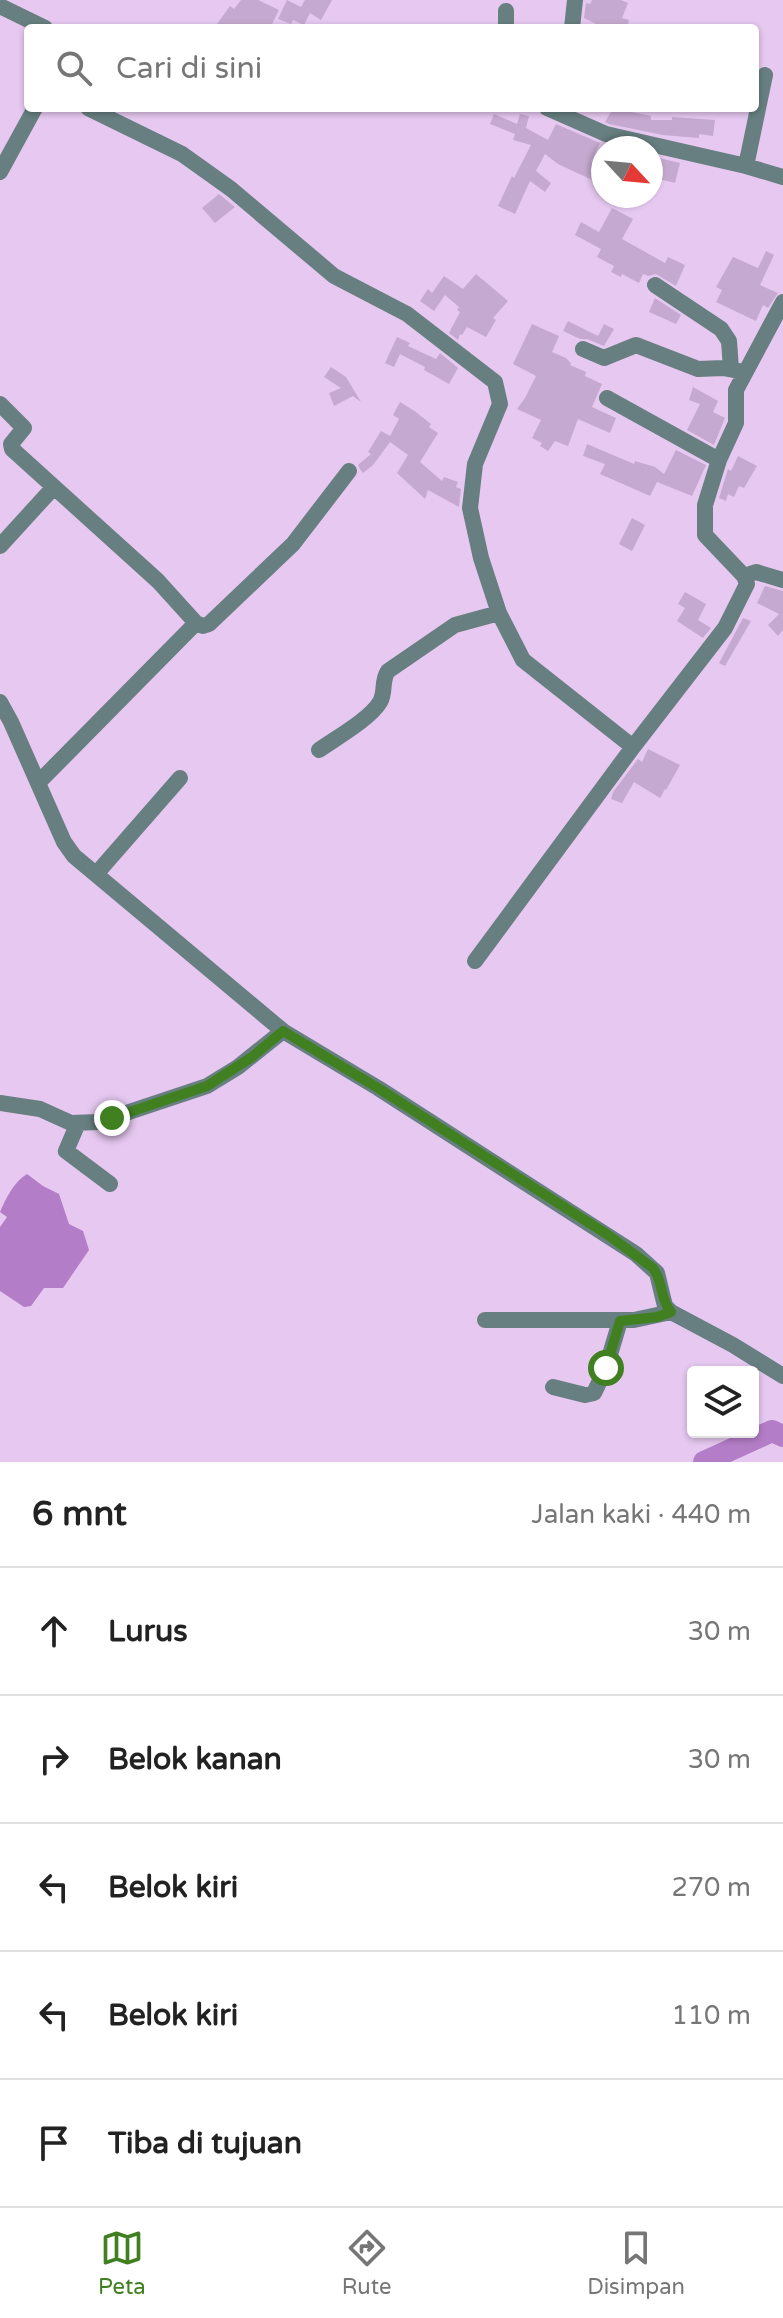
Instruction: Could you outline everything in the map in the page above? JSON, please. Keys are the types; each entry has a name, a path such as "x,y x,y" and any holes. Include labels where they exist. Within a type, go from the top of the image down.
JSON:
{"street":[{"path":"572,24 575,0"},
{"path":"0,6 37,24"},
{"path":"759,104 765,75"},
{"path":"0,172 33,112"},
{"path":"96,112 182,154 231,189 334,276 407,314 495,382 500,404 475,464 470,508 481,558 499,613 523,660 633,747"},
{"path":"556,112 606,134 783,177"},
{"path":"746,166 757,112"},
{"path":"475,961 725,628 747,584 744,576 705,535 705,505 719,460 736,423 738,371 729,341 721,329 655,285"},
{"path":"738,371 783,302"},
{"path":"583,349 604,358 636,345 698,369 738,371"},
{"path":"607,398 719,460"},
{"path":"0,404 24,428 11,444 12,449 158,581 196,623 203,626 209,624 293,544 349,471"},
{"path":"0,546 54,487"},
{"path":"744,576 756,572 783,580"},
{"path":"319,750 372,712 383,695 383,679 388,671 455,625 499,613"},
{"path":"38,783 196,623"},
{"path":"0,702 68,849 283,1031 378,1088 646,1261 657,1273 668,1309 783,1376"},
{"path":"97,873 180,778"},
{"path":"0,1103 40,1109 71,1123 99,1122 207,1086 252,1057 283,1031"},
{"path":"78,1123 66,1151 110,1184"},
{"path":"485,1320 620,1321 657,1317 668,1309"},
{"path":"553,1387 585,1395 594,1393 606,1368 620,1321"}],"shaded area":[{"path":"27,1174 59,1194 69,1224 83,1231 89,1250 63,1288 44,1288 31,1306 24,1307 0,1291 0,1227 7,1217 0,1212 14,1186"}],"building":[{"path":"241,0 258,0 279,10 272,24 217,24 230,6 234,9"},
{"path":"287,0 301,7 305,0 332,0 321,20 310,13 304,24 293,20 291,24 278,19"},
{"path":"592,0 621,0 628,3 622,18 629,20 628,24 596,24 584,18 586,3 590,4"},
{"path":"611,112 632,112 651,116 651,120 672,120 672,117 715,120 713,136 699,134 699,138 663,135 605,122"},
{"path":"494,114 517,124 520,114 529,116 526,128 548,140 556,124 591,139 591,179 558,164 545,154 536,171 551,183 545,192 530,181 515,214 498,206 531,145 513,140 515,134 490,124"},
{"path":"663,159 680,163 675,183 663,180"},
{"path":"219,194 235,207 215,223 202,208"},
{"path":"612,208 633,219 622,239 665,263 668,257 685,265 676,286 656,274 643,274 639,283 611,272 614,266 597,257 601,249 575,235 581,222 599,232"},
{"path":"766,251 774,255 760,285 778,293 768,308 763,305 756,321 716,302 722,290 716,287 733,257 758,268"},
{"path":"476,274 508,301 493,318 496,320 486,337 467,327 458,340 449,333 460,312 457,310 459,307 445,295 434,311 420,301 428,289 432,293 444,276 463,289"},
{"path":"655,298 681,315 676,324 649,312"},
{"path":"568,321 598,336 604,324 614,329 604,346 563,331"},
{"path":"532,324 559,336 552,352 566,358 570,365 586,372 585,376 602,384 592,407 616,418 610,433 578,419 568,446 555,441 548,451 540,446 542,443 532,438 541,420 517,409 536,376 513,364"},
{"path":"397,337 410,343 408,346 436,359 440,353 458,368 449,384 400,354 394,367 385,363"},
{"path":"331,367 346,377 361,402 353,396 334,406 329,393 341,388 324,377"},
{"path":"693,387 718,401 713,412 725,418 714,445 687,430 700,404 689,400"},
{"path":"400,402 431,424 429,427 438,433 420,462 442,481 444,477 458,482 456,487 461,489 459,507 428,490 425,499 397,473 408,455 390,442 373,465 363,473 360,469 358,465 371,454 368,452 381,431 390,436 399,419 393,415"},
{"path":"587,444 634,464 635,461 655,467 664,474 676,450 706,465 692,496 657,482 650,496 600,474 605,464 583,456"},
{"path":"738,456 757,466 744,488 739,486 734,497 728,494 726,501 719,498 728,469 731,471"},
{"path":"632,518 645,525 632,551 619,544"},
{"path":"765,586 783,591 783,630 778,636 768,625 779,614 757,603"},
{"path":"685,592 706,604 698,620 711,628 703,638 677,621 685,608 678,604"},
{"path":"743,618 751,621 725,666 719,663"},
{"path":"648,749 680,765 666,790 660,798 634,782 622,803 611,799 638,759 642,762"}],"waterway":[{"path":"704,1462 772,1431 783,1436"}],"route":[{"path":"112,1118 207,1086 252,1057 283,1031 608,1235 653,1268 665,1306 671,1312 657,1317 620,1321 606,1368"}]}
